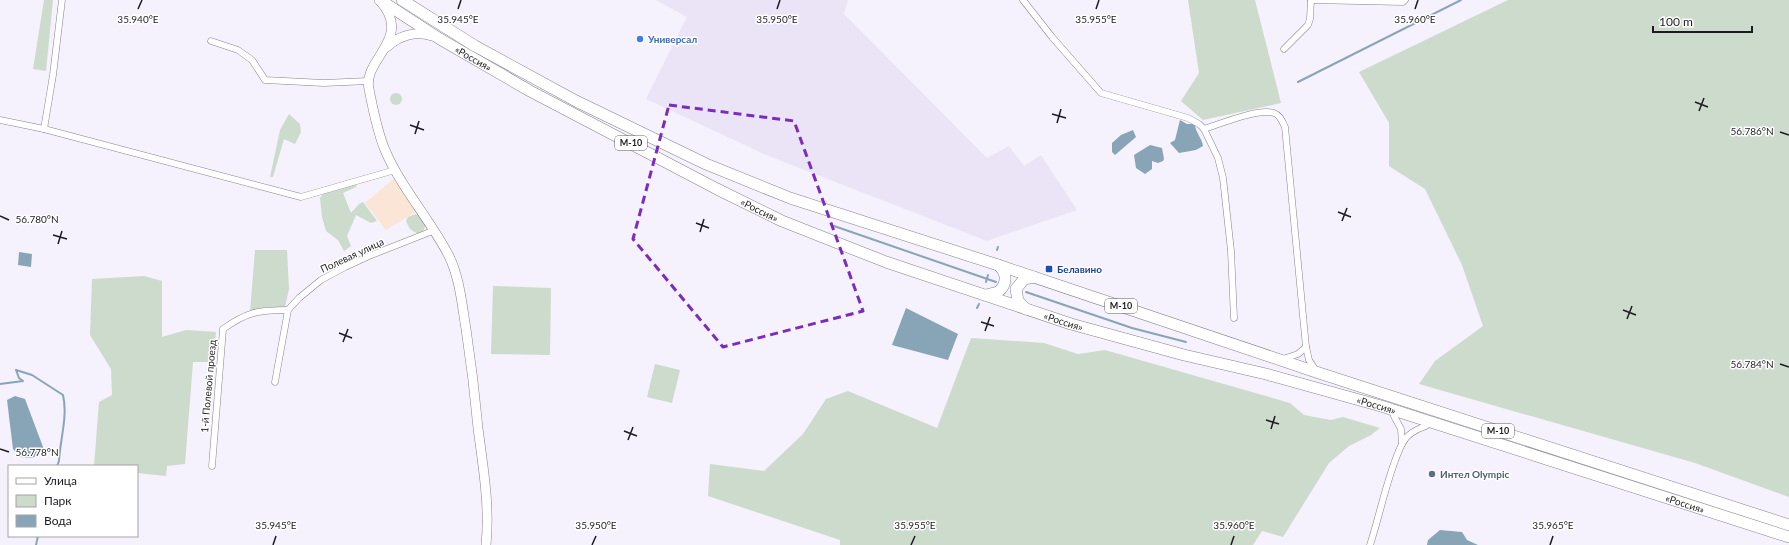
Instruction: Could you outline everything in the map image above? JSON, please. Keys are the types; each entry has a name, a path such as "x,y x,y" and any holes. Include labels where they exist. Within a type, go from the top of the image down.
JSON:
{"highway":[{"name":"«Россия»","path":"380,0 440,39 530,91 782,221 886,262 1027,309 1129,340 1266,374 1381,406 1789,537"},
{"name":"«Россия»","path":"402,0 474,46 592,109 706,164 790,198 998,265 1319,374 1789,525"},
{"path":"411,0 477,41 578,97 592,109"},
{"path":"984,294 994,294 1004,287 1005,274 998,265"},
{"path":"1027,309 1018,301 1016,289 1024,279 1034,277"},
{"path":"1266,374 1280,384 1426,426 1454,429"}],"street":[{"path":"44,129 53,75 62,0"},
{"path":"380,0 386,10 391,24 390,36 386,48 371,72 368,81 368,88 382,141 395,170 435,230 456,275 473,380 486,496 486,545"},
{"path":"1023,0 1052,37 1101,93 1188,118 1199,124 1204,129 1218,158 1226,192 1234,318"},
{"path":"1284,49 1308,25 1310,19 1311,0 1403,2 1405,0"},
{"path":"386,48 398,38 413,34 428,34 440,39"},
{"path":"211,40 238,50 252,60 265,80 324,83 368,81"},
{"path":"1204,129 1252,113 1273,113 1280,117 1283,122 1286,134 1306,347 1311,363 1319,374"},
{"path":"0,120 44,129 301,198 395,170"},
{"name":"Полевая улица","path":"288,310 321,280 369,256 435,230"},
{"name":"1-й Полевой проезд","path":"212,466 222,329 240,317 266,310 288,310"},
{"path":"275,382 288,310"},
{"path":"1276,359 1291,357 1301,352 1306,347"},
{"path":"1394,416 1401,429 1402,444"},
{"path":"1370,545 1390,477 1402,444 1411,434 1426,426"}],"highlighted area":[{"path":"669,105 794,121 863,311 723,347 633,239"}],"shaded area":[{"path":"656,0 848,0 844,14 987,158 1009,146 1024,166 1041,155 1077,210 987,241 766,155 646,99 687,17"},
{"path":"396,177 417,211 386,230 365,203"}],"green space":[{"path":"44,0 53,0 46,71 33,69"},
{"path":"1188,0 1255,0 1281,103 1203,120 1181,101 1199,73"},
{"path":"1508,0 1789,0 1789,497 1695,463 1419,384 1435,361 1483,326 1462,265 1425,189 1389,166 1389,123 1359,72"},
{"path":"396,93 400,95 402,99 400,103 396,105 392,103 390,99 392,95"},
{"path":"289,114 300,124 301,132 295,144 284,139 273,177 270,177 280,130"},
{"path":"357,184 356,187 343,193 351,213 359,204 363,202 377,221 371,223 356,215 347,236 351,246 344,251 338,240 326,231 322,217 320,198 323,194"},
{"path":"416,214 426,223 423,232 418,234 410,229 406,221 408,217"},
{"path":"255,250 287,250 289,289 285,307 266,307 250,312"},
{"path":"144,276 162,281 162,337 186,330 216,332 213,362 193,362 185,464 167,466 166,476 138,473 138,465 94,465 99,402 112,395 111,369 90,335 92,279"},
{"path":"493,286 551,288 550,355 491,354"},
{"path":"971,338 1044,343 1078,354 1105,350 1290,403 1304,415 1331,420 1343,417 1380,428 1371,435 1349,446 1329,463 1283,537 1262,531 1253,545 840,545 840,540 708,496 710,464 764,471 803,434 826,399 848,391 937,428"},
{"path":"655,364 680,370 672,403 647,397"}],"water":[{"path":"1180,120 1187,124 1195,124 1203,146 1196,150 1179,153 1170,143 1175,140"},
{"path":"1133,130 1136,137 1115,155 1112,152 1112,143 1121,135"},
{"path":"1150,145 1162,148 1164,159 1158,163 1152,161 1152,169 1145,174 1136,168 1134,155"},
{"path":"19,252 32,254 31,267 18,265"},
{"path":"906,308 958,334 948,360 892,345"},
{"path":"15,396 25,399 43,447 42,454 31,458 20,457 13,449 7,400"},
{"path":"1440,530 1462,532 1467,540 1478,545 1427,545 1428,540"}],"waterway":[{"path":"1298,82 1461,0"},
{"path":"834,226 996,282"},
{"path":"986,282 988,275"},
{"path":"1026,292 1132,328 1186,342"},
{"path":"977,308 979,304"},
{"path":"0,384 23,381 19,378 16,370 32,375 63,395 65,411 57,465"},
{"path":"36,545 38,537"}],"place":[{"name":"Универсал","path":"640,39"},
{"name":"Белавино","path":"1049,269"},
{"name":"Интел Olympic","path":"1432,474"}]}
